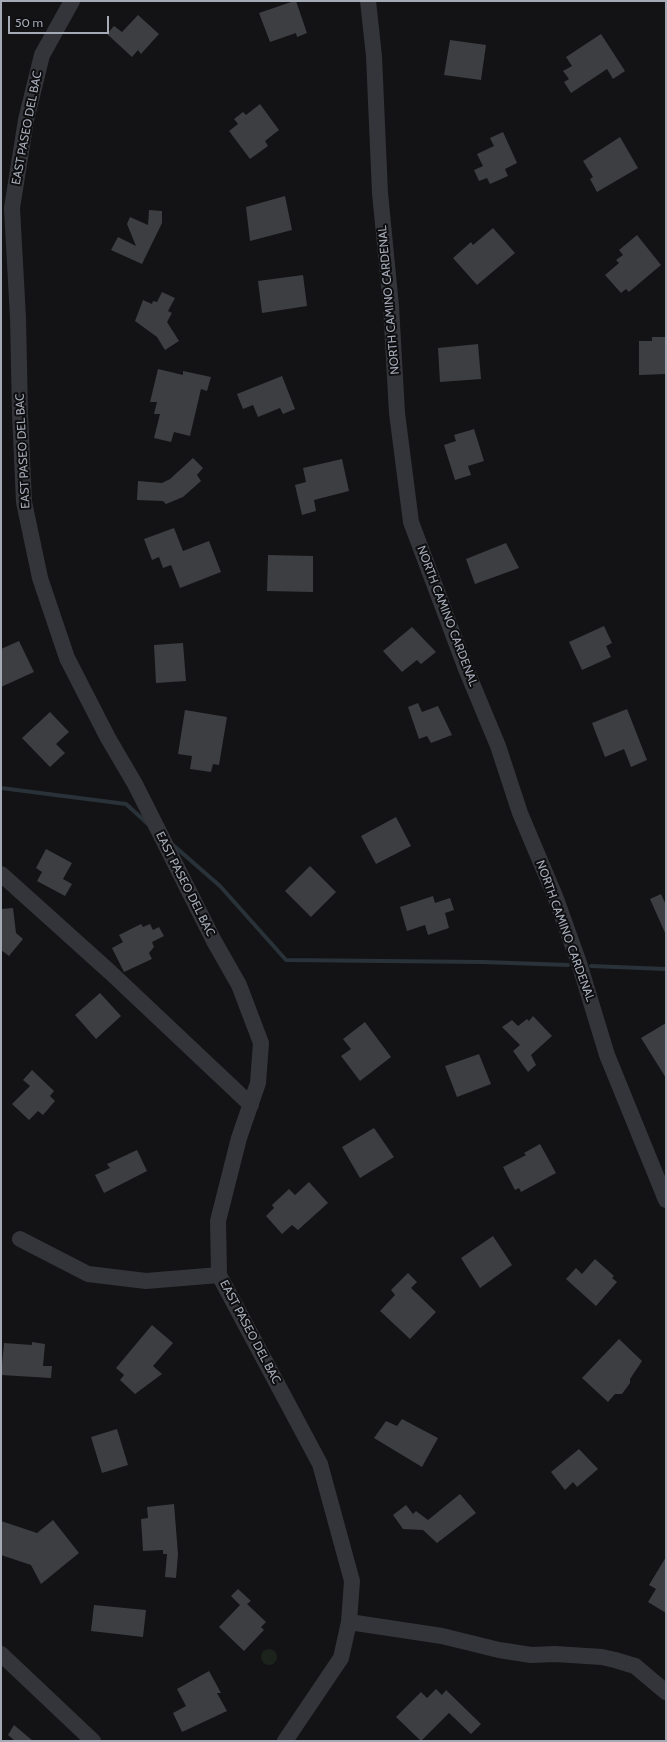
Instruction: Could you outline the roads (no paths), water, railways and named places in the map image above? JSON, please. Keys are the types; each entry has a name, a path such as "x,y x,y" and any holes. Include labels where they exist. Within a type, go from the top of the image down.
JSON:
{"street":[{"name":"EAST PASEO DEL BAC","path":"72,1 42,55 7,209 18,318 24,502 40,578 67,658 108,738 135,784 214,941 239,985 261,1044 258,1083 239,1138 218,1221 219,1275 320,1464 352,1581 349,1622 341,1658 285,1741"},
{"name":"NORTH CAMINO CARDENAL","path":"368,1 374,56 380,193 391,306 397,414 411,522 466,669 498,746 520,813 555,896 579,963 607,1055 666,1200"},
{"path":"1,874 110,972 251,1104"},
{"path":"20,1239 88,1274 146,1281 219,1275"},
{"path":"349,1622 442,1636 499,1650 531,1654 602,1657 635,1666 666,1692"},
{"path":"1,1654 93,1741"}],"waterway":[{"path":"1,788 126,804 148,824"},
{"path":"173,845 220,886 286,960 483,962 568,965"},
{"path":"591,966 666,969"}]}
